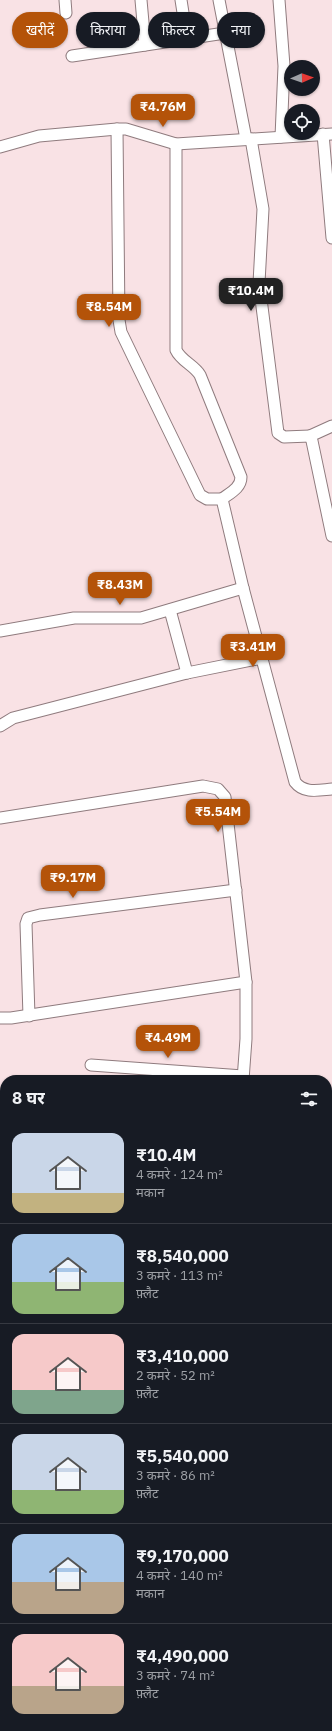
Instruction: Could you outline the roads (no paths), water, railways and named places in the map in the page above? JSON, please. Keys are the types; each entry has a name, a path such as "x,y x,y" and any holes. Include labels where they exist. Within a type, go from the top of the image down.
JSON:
{"street":[{"path":"65,0 66,12"},
{"path":"72,56 146,45 141,0"},
{"path":"181,0 183,12"},
{"path":"219,0 221,12"},
{"path":"280,0 284,66 281,137"},
{"path":"229,48 263,209 259,283 278,433 284,437 310,436 332,426"},
{"path":"117,129 119,320 121,332 200,495 207,499 222,499 237,488 241,483 241,477 200,375 197,370 179,356 176,350 176,144"},
{"path":"0,146 39,136 117,129 126,130 176,144 328,134 332,238"},
{"path":"310,436 332,536"},
{"path":"222,499 243,588 295,782 299,787 309,791 332,789"},
{"path":"0,631 74,618 141,618 243,588"},
{"path":"170,610 188,673"},
{"path":"0,726 12,718 188,673 262,658"},
{"path":"0,818 203,786 218,789 225,797 246,982 246,1039 243,1075"},
{"path":"29,1016 26,924 28,918 40,915 236,890"},
{"path":"0,1018 29,1016 246,982"},
{"path":"91,1065 208,1075"}]}
